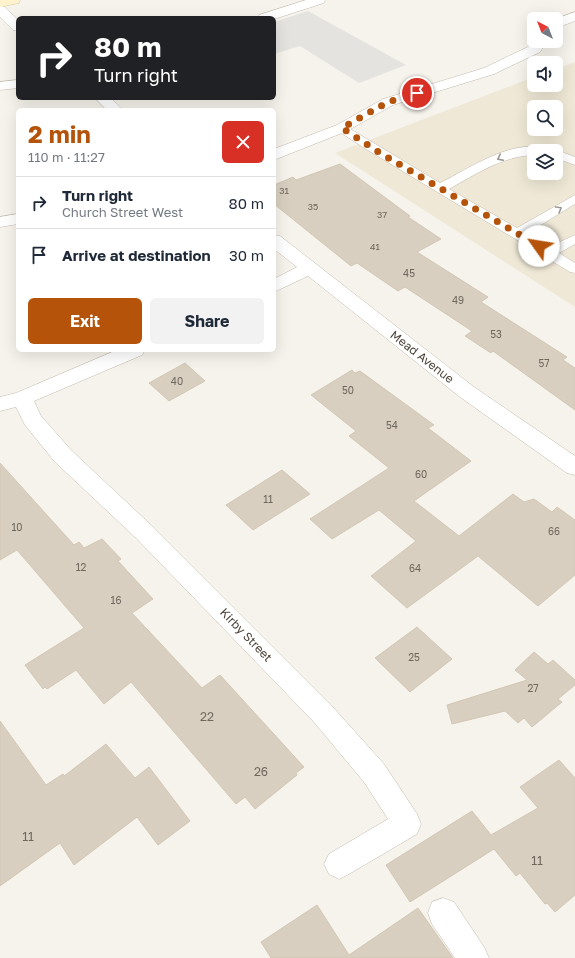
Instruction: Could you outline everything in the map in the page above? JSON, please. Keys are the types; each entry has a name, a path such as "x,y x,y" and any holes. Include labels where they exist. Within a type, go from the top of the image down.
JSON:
{"main road":[{"path":"0,4 14,0"}],"street":[{"path":"270,16 319,0"},
{"path":"0,10 16,25"},
{"path":"563,21 575,16"},
{"path":"276,154 342,128 388,102 489,71 536,48"},
{"path":"0,86 16,84"},
{"path":"104,100 114,108"},
{"path":"0,222 16,219"},
{"name":"Mead Avenue","path":"276,242 467,392 575,467"},
{"path":"276,285 309,268"},
{"path":"11,401 130,352"},
{"name":"Kirby Street","path":"11,401 32,420 63,456 144,532 322,713 374,773 407,824 339,864"},
{"path":"444,913 473,958"}],"lane":[{"path":"342,128 380,153 518,233 575,269"},
{"path":"441,188 507,154 527,150"},
{"path":"563,157 575,162"},
{"path":"518,233 575,199"},
{"path":"549,253 575,239"}],"shaded area":[{"path":"308,11 406,65 359,83 300,46 276,53 276,21"},
{"path":"575,62 575,307 335,153 527,80 527,92 563,92 563,66"}],"building":[{"path":"340,164 410,216 408,217 441,239 417,252 488,297 481,302 567,357 563,360 575,368 575,410 493,351 491,353 465,336 472,331 405,287 398,291 357,263 351,266 276,206 276,184 293,177 296,180"},
{"path":"185,363 205,381 169,401 149,383"},
{"path":"352,370 355,373 360,371 434,425 428,428 471,461 414,501 459,536 513,494 524,502 534,499 552,512 557,507 575,520 575,575 538,606 478,556 407,608 371,576 416,541 379,510 332,539 310,519 389,468 349,436 356,431 311,395"},
{"path":"0,463 74,545 79,542 84,548 102,539 121,559 118,561 153,599 132,613 202,688 220,675 304,767 296,773 297,775 255,809 245,797 236,804 131,682 104,704 76,670 47,689 45,687 43,689 25,665 84,628 17,550 0,560"},
{"path":"282,470 310,494 253,530 226,505"},
{"path":"417,627 452,659 410,692 375,658"},
{"path":"534,652 548,664 553,660 575,680 575,685 558,699 562,702 532,727 524,718 518,723 505,711 452,724 447,705 527,680 515,670"},
{"path":"0,721 46,785 63,774 64,776 106,744 135,778 149,767 190,821 158,845 137,817 74,865 60,843 0,886"},
{"path":"559,760 575,778 575,895 555,912 547,903 545,904 520,873 516,876 494,849 410,902 386,865 472,811 491,835 538,808 520,787"},
{"path":"317,905 349,955 418,908 453,958 271,958 261,942"}],"route":[{"path":"417,93 388,102 342,128 380,153 539,246"}]}
